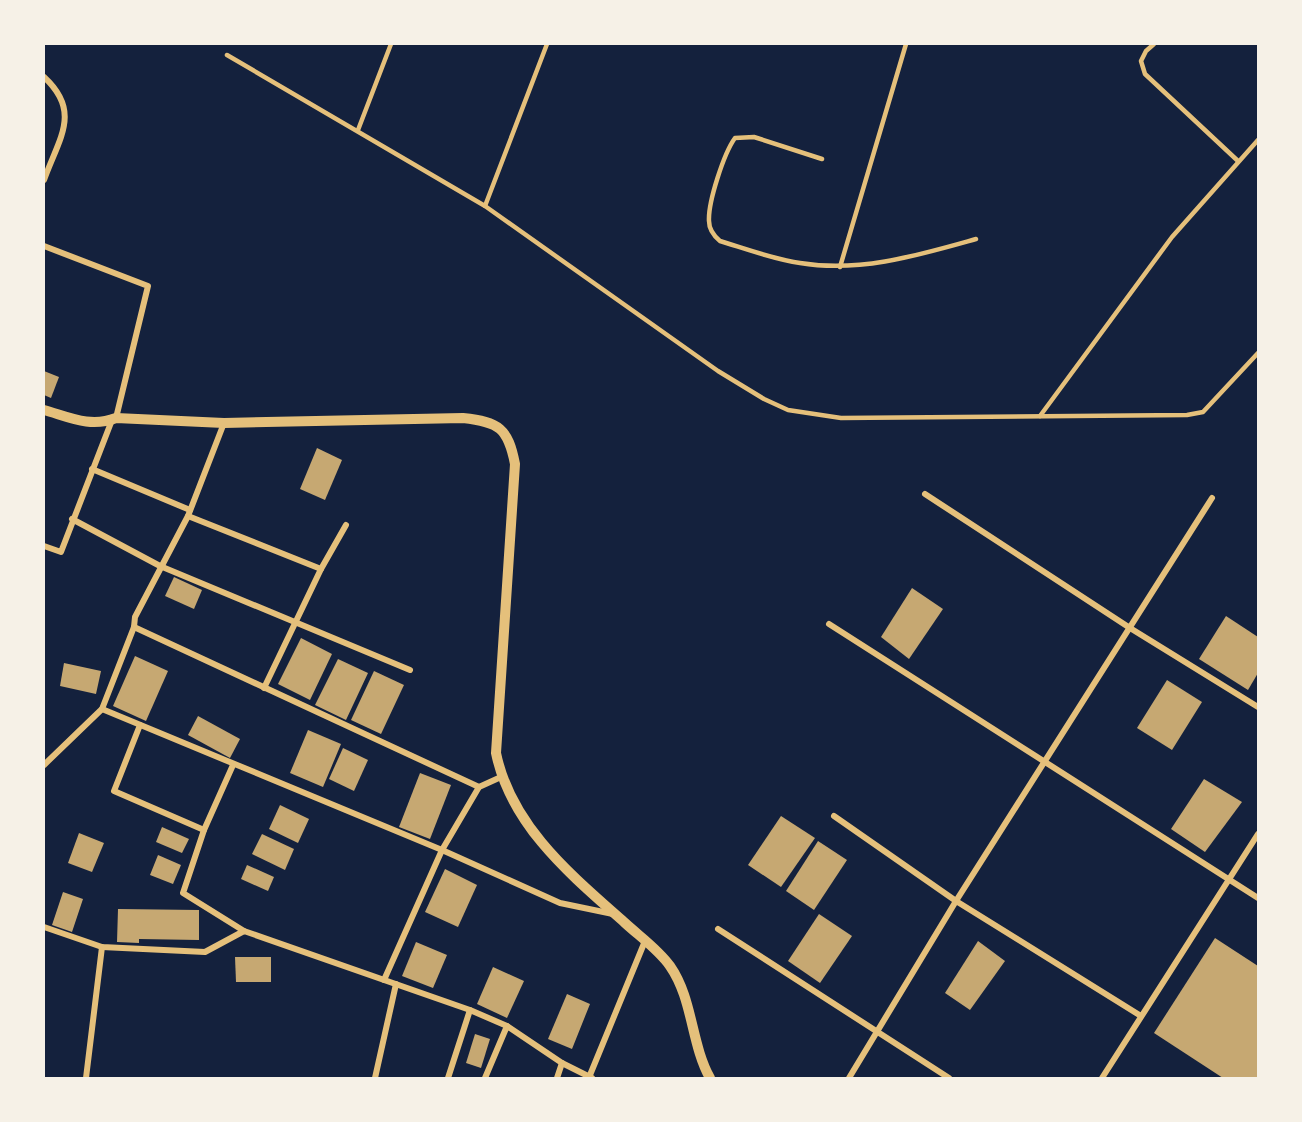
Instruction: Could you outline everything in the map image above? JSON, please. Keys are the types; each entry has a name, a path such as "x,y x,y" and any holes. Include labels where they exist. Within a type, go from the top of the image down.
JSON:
{"street":[{"path":"44,77 61,96 66,120 44,180"},
{"path":"44,246 148,286 114,419 72,519 61,552 44,546"},
{"path":"44,410 88,423 101,424 114,419 224,423 463,418 486,420 502,429 512,446 515,464 496,753 501,777 514,804 550,854 670,967 680,986 702,1064 710,1078"},
{"path":"44,765 102,709 134,627 135,617 159,566 189,513 224,423"},
{"path":"92,469 321,569"},
{"path":"925,494 1130,628 1258,706"},
{"path":"849,1078 876,1031 1212,498"},
{"path":"72,519 159,566 410,670"},
{"path":"264,688 321,569 346,525"},
{"path":"829,624 1258,898"},
{"path":"134,627 479,787"},
{"path":"102,709 232,765 442,850 560,903 616,915"},
{"path":"140,725 114,791 204,830"},
{"path":"232,765 204,830 183,893 244,931 507,1026 562,1063 591,1077 645,941"},
{"path":"384,980 442,850 479,787 501,777"},
{"path":"834,816 957,902 1141,1016"},
{"path":"1102,1078 1258,834"},
{"path":"44,927 102,947 206,952 244,931"},
{"path":"718,929 949,1078"},
{"path":"86,1078 102,947"},
{"path":"375,1078 396,984"},
{"path":"448,1078 470,1011"},
{"path":"485,1078 507,1026"},
{"path":"557,1078 562,1063"}],"lane":[{"path":"358,130 392,44"},
{"path":"485,206 548,44"},
{"path":"840,267 906,44"},
{"path":"1154,44 1146,51 1141,61 1145,74 1238,161"},
{"path":"227,55 485,206 718,371 764,399 788,410 842,418 1187,415 1203,412 1258,353"},
{"path":"822,159 754,137 735,138 729,147 708,221 713,234 720,241 799,263 840,267 908,258 976,239"},
{"path":"1040,416 1172,237 1258,140"}],"building":[{"path":"44,371 59,377 51,398 44,395"},
{"path":"317,448 342,460 325,500 300,489"},
{"path":"174,577 202,590 194,609 165,596"},
{"path":"912,588 943,609 909,659 881,637"},
{"path":"1226,616 1258,637 1258,673 1248,690 1199,659"},
{"path":"301,638 332,654 310,700 278,684"},
{"path":"135,656 168,671 146,721 113,706"},
{"path":"338,659 368,673 346,720 315,705"},
{"path":"64,663 101,671 96,694 60,686"},
{"path":"374,671 404,685 381,734 351,720"},
{"path":"1167,680 1202,702 1172,750 1137,728"},
{"path":"198,716 240,739 230,758 188,735"},
{"path":"308,730 341,744 323,787 290,773"},
{"path":"343,748 368,760 354,791 329,779"},
{"path":"420,773 451,785 430,839 399,827"},
{"path":"1204,779 1242,802 1205,852 1171,829"},
{"path":"280,805 309,819 298,843 269,829"},
{"path":"781,816 815,838 781,887 748,865"},
{"path":"162,827 189,839 182,853 156,842"},
{"path":"79,833 104,843 92,872 68,863"},
{"path":"262,834 294,849 285,870 252,854"},
{"path":"818,841 847,860 814,910 786,891"},
{"path":"158,855 181,865 173,884 150,875"},
{"path":"247,865 274,877 268,891 241,879"},
{"path":"445,869 477,885 458,927 425,912"},
{"path":"63,892 83,899 72,932 52,925"},
{"path":"118,909 199,910 199,940 139,939 139,943 117,942"},
{"path":"819,914 852,936 820,983 788,961"},
{"path":"1215,938 1258,966 1258,1078 1223,1078 1154,1033"},
{"path":"978,941 1005,961 970,1010 945,993"},
{"path":"416,942 447,955 433,988 402,976"},
{"path":"235,957 271,957 271,982 236,982"},
{"path":"493,967 524,981 507,1018 477,1004"},
{"path":"567,994 590,1004 572,1049 548,1039"},
{"path":"475,1034 490,1039 481,1068 466,1063"}]}
